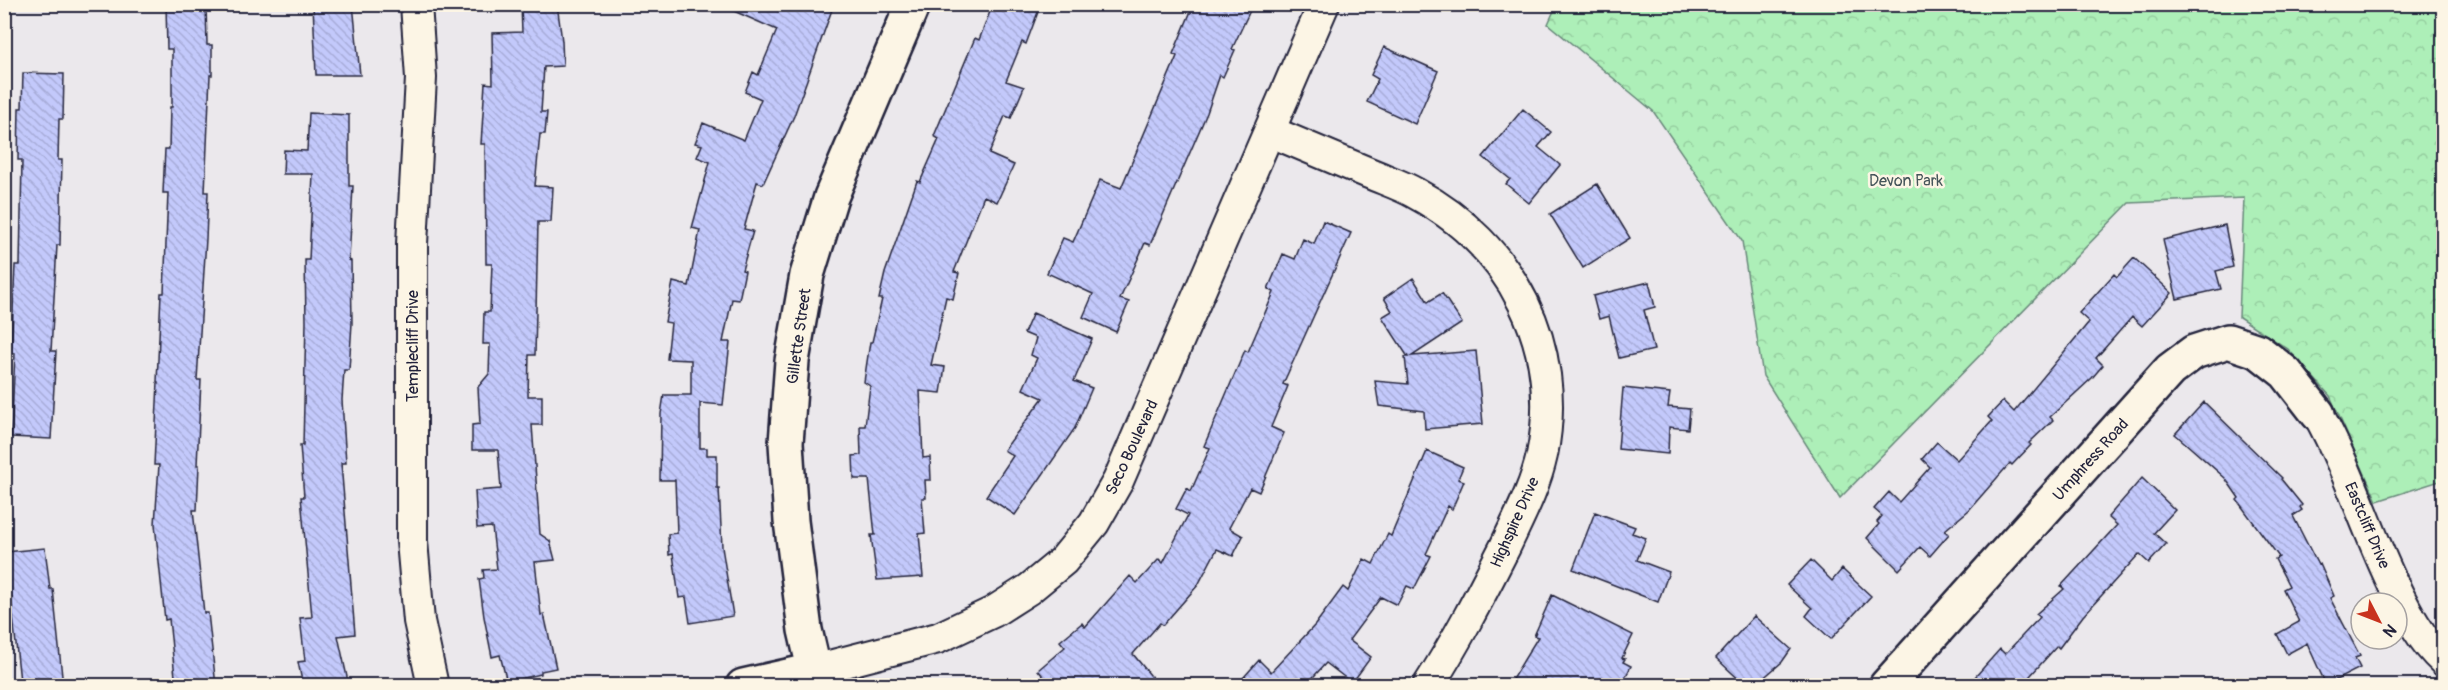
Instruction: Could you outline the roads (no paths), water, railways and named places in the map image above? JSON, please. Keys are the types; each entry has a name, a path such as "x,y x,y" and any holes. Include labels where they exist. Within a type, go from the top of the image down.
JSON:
{"street":[{"name":"Templecliff Drive","path":"416,4 422,78 412,244 412,541 419,621 433,686"},
{"name":"Gillette Street","path":"816,678 805,630 791,521 786,443 792,361 807,275 831,197 913,4"},
{"name":"Seco Boulevard","path":"743,686 816,678 938,638 993,612 1029,589 1064,561 1094,523 1118,481 1324,4"},
{"name":"Highspire Drive","path":"1269,131 1416,193 1458,222 1498,260 1518,290 1536,330 1546,373 1548,411 1542,455 1532,492 1468,622 1428,686"},
{"name":"Umphress Road","path":"1886,686 2170,370 2194,352 2228,341 2259,351 2286,373 2318,414"},
{"name":"Eastcliff Drive","path":"2318,414 2330,436 2383,562 2406,610 2425,639 2444,661"}],"park label":[{"name":"Devon Park","path":"1906,180"}]}
